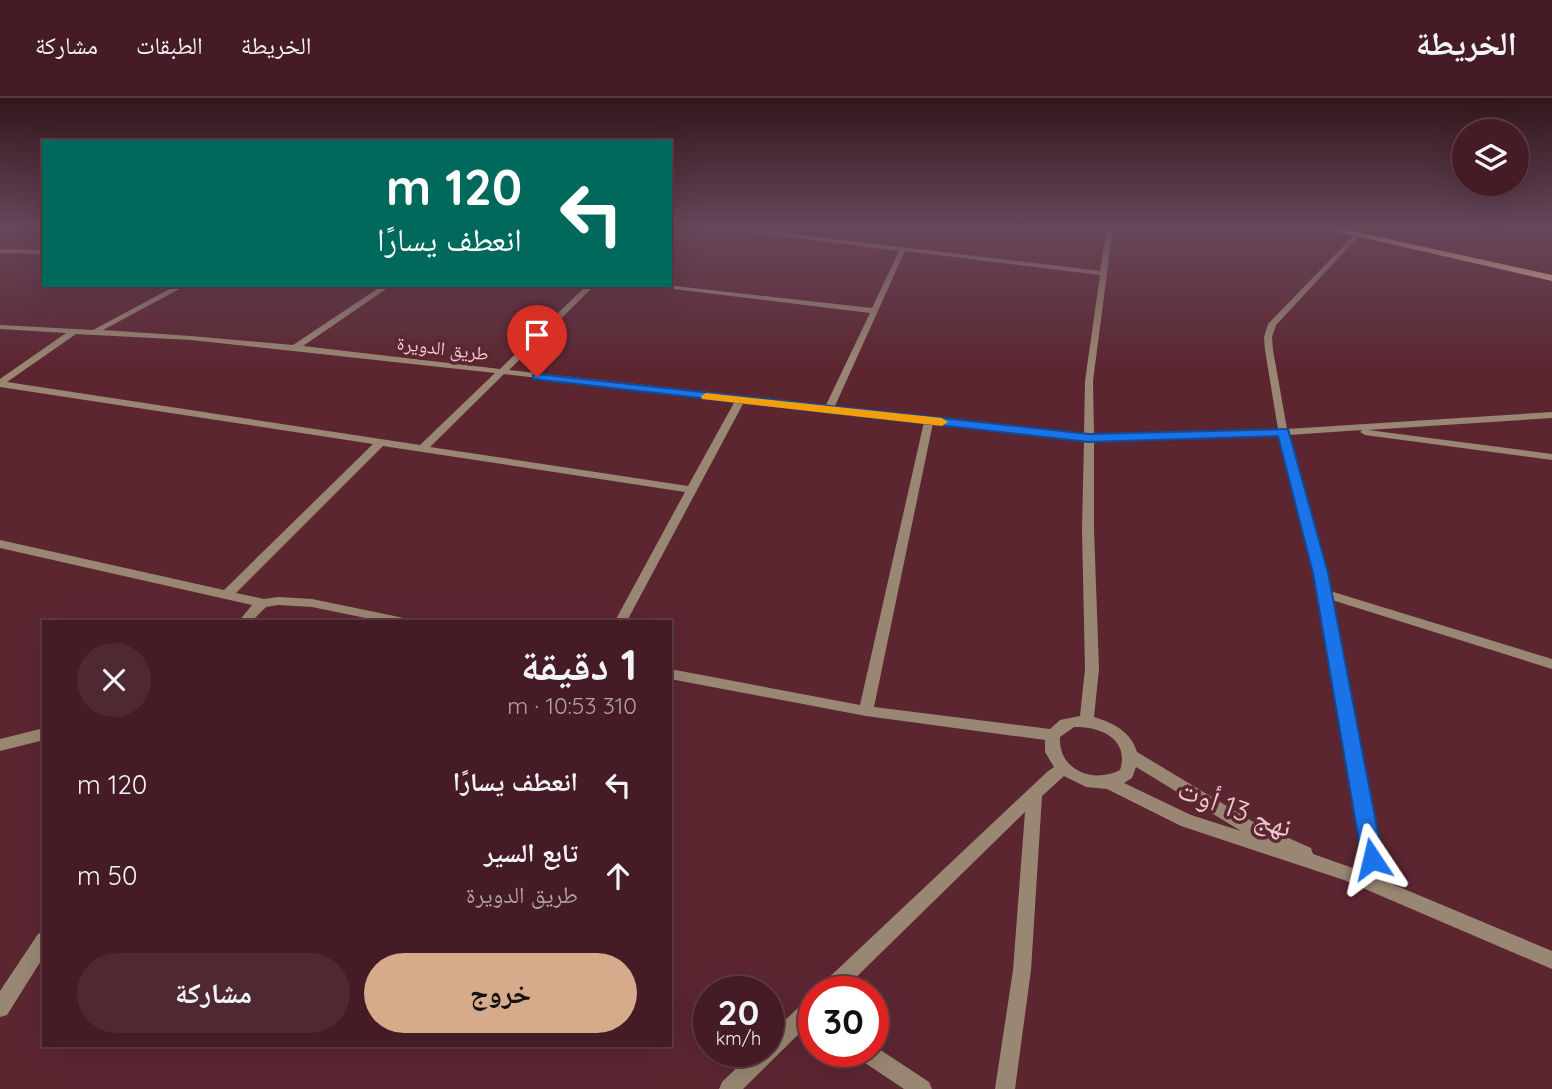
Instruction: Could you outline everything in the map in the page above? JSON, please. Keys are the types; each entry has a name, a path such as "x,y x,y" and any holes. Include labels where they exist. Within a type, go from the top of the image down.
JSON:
{"main road":[{"path":"1530,273 1552,278"}],"street":[{"path":"829,410 892,273"},
{"path":"1087,721 1092,669 1089,381 1103,273"},
{"path":"1320,273 1272,324 1268,337 1269,350 1283,432 1324,593 1377,885"},
{"path":"96,331 179,287"},
{"path":"295,348 385,287"},
{"path":"421,450 589,287"},
{"path":"662,287 874,311"},
{"name":"طريق الدويرة","path":"0,327 96,331 295,348 1089,438 1345,428"},
{"path":"0,383 75,331"},
{"path":"0,383 379,444 691,490"},
{"path":"622,620 740,400"},
{"path":"1345,428 1552,415"},
{"path":"866,711 929,421"},
{"path":"1345,428 1552,457"},
{"path":"226,595 379,444"},
{"path":"0,544 263,603 302,603 394,620"},
{"path":"1324,593 1552,664"},
{"path":"247,620 253,610 263,603"},
{"path":"672,674 866,711 1052,735"},
{"path":"1087,721 1107,727 1123,740 1131,756 1127,774 1109,783 1086,781 1065,769 1052,752 1052,735 1065,723 1087,721"},
{"path":"0,745 42,734"},
{"name":"نهج 13 أوت","path":"1131,756 1249,828 1347,873 1552,960"},
{"path":"845,976 1052,776 1065,769"},
{"name":"نهج 13 أوت","path":"1109,783 1188,821 1347,873"},
{"path":"1005,1089 1022,970 1034,795"},
{"path":"0,1008 42,943"},
{"path":"784,1036 798,1024"},
{"path":"729,1089 752,1067"},
{"path":"889,1067 922,1089"}],"slow traffic":[{"path":"706,396 942,422"}],"route":[{"path":"537,377 1089,438 1283,432 1321,573 1372,859"}]}
